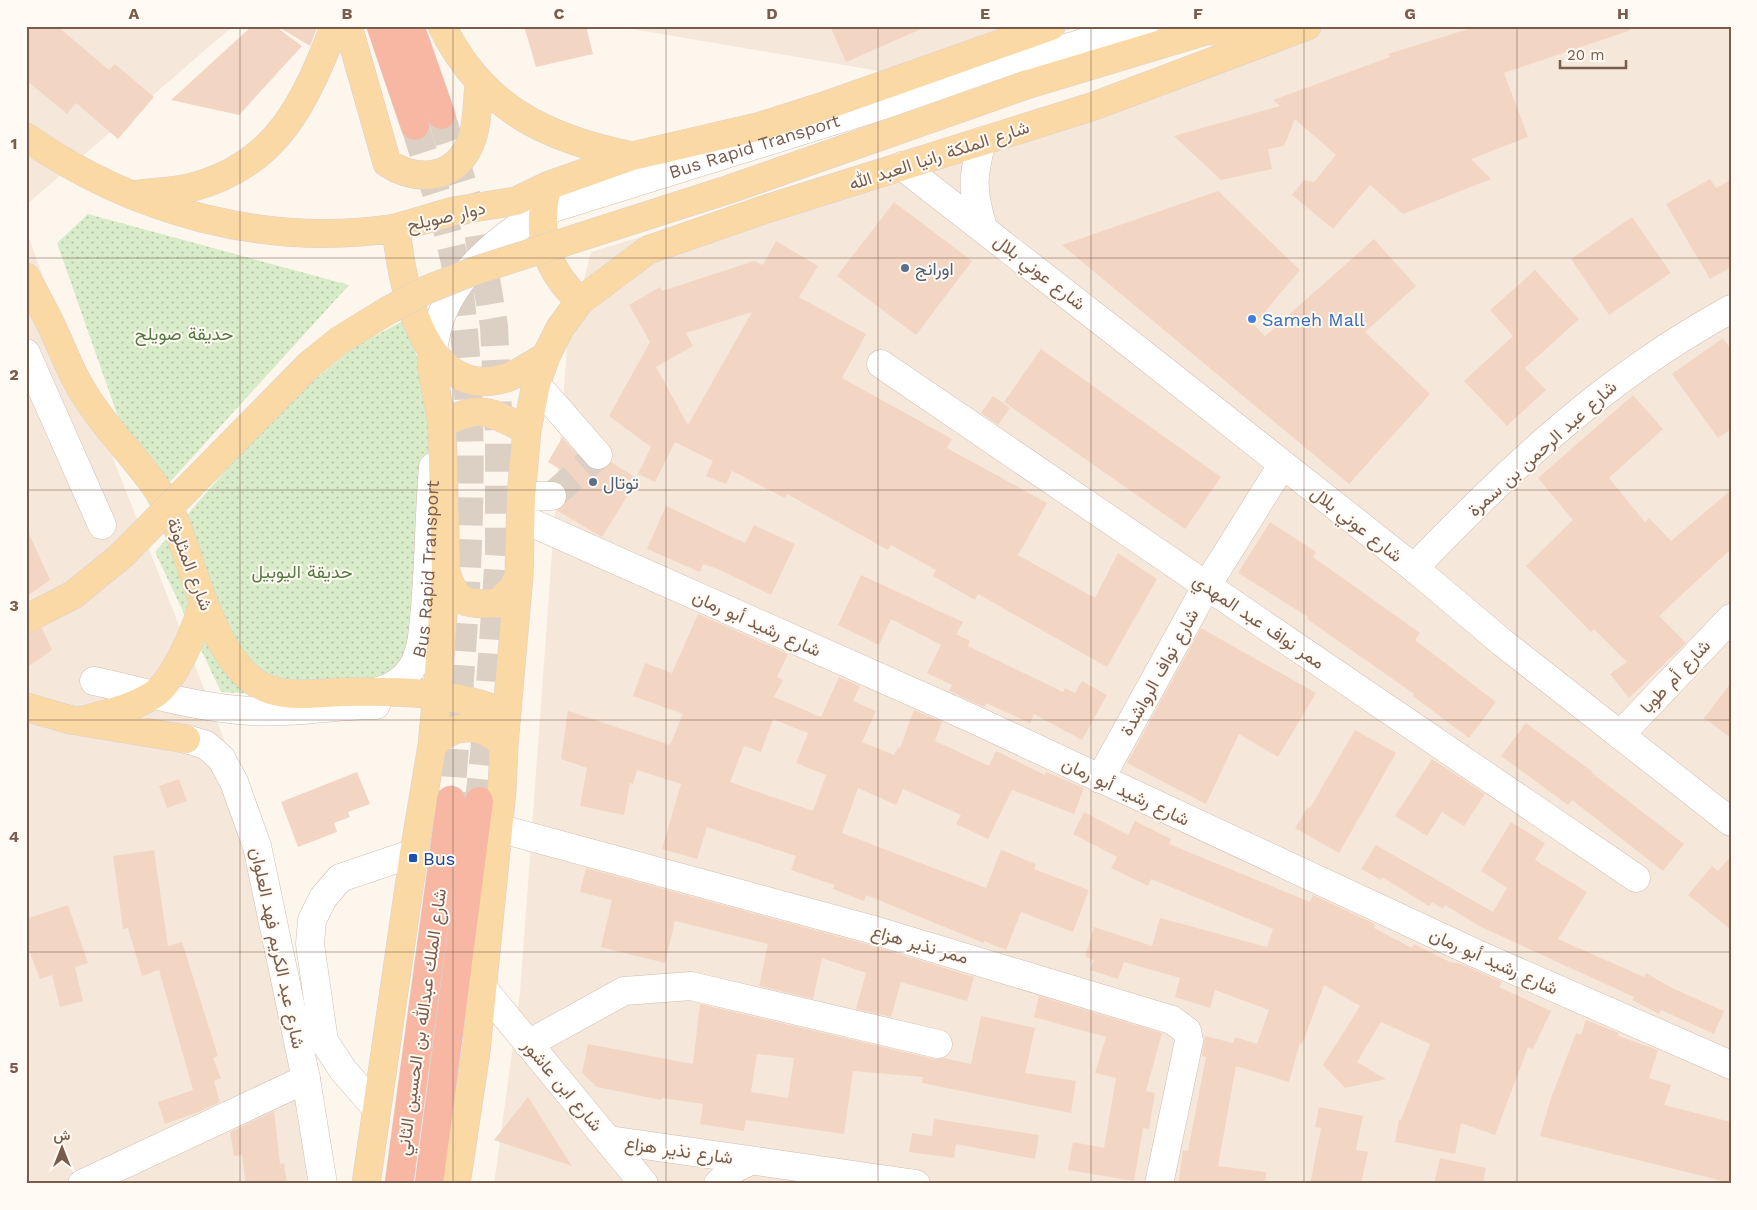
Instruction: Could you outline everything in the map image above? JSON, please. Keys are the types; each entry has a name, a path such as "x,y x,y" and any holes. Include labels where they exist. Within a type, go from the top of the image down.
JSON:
{"highway":[{"path":"381,26 415,126"},
{"path":"410,26 441,115"},
{"name":"شارع الملك عبدالله بن الحسين الثاني","path":"399,1184 451,800"},
{"name":"شارع الملك عبدالله بن الحسين الثاني","path":"429,1184 479,801"}],"main road":[{"path":"131,196 192,187 227,174 263,151 285,129 310,88 335,26"},
{"path":"348,26 387,164 401,172 416,176 431,175 446,170 459,160 468,148 473,133 479,83"},
{"path":"442,26 479,83 517,113 550,133 590,148 632,156"},
{"path":"580,301 568,290 550,262 544,246 541,212 547,186 632,156 761,126 830,104 1051,26"},
{"name":"شارع الملكة رانيا العبد الله","path":"456,1184 476,1051 498,828 519,576 521,507 527,430 536,384 546,356 560,328 580,301 648,250 763,210 1094,106 1277,33 1308,26"},
{"path":"26,619 73,595 121,556 310,364 340,340 387,310 426,290 474,272 730,189 1029,84 1205,31 1227,30 1277,33"},
{"path":"26,137 84,173 131,196 228,225 251,229 329,234 363,233 396,228"},
{"name":"دوار صويلح","path":"546,356 506,378 485,381 465,377 447,368 432,353 412,308 405,286 396,228 454,211 516,201 547,186"},
{"name":"شارع المثلوثة","path":"26,277 85,396 162,494 176,525 203,604 240,669 258,684 271,690 294,694 375,692 487,705 506,714"},
{"path":"366,1184 414,853 432,746 446,572 442,424 432,370 432,353"},
{"path":"442,424 469,412 480,410 527,430"},
{"path":"446,572 452,592 463,601 481,604 498,603 514,586 519,576"},
{"path":"80,722 131,707 155,694 174,670 187,646 203,604"},
{"path":"26,707 80,722 186,740"},
{"path":"432,746 450,731 462,727 485,730 504,745"}],"street":[{"name":"Bus Rapid Transport","path":"432,353 439,321 447,301 467,272 495,244 541,212 1092,40 1144,26"},
{"name":"شارع عوني بلال","path":"982,141 974,170 973,191 983,228"},
{"name":"شارع عوني بلال","path":"902,166 1414,568 1620,736 1731,822"},
{"name":"شارع عبد الرحمن بن سمرة","path":"1414,568 1507,474 1601,394 1666,348 1731,309"},
{"path":"52,328 26,351 102,525"},
{"name":"ممر نواف عبد المهدي","path":"881,364 1636,878"},
{"path":"536,384 598,455"},
{"name":"Bus Rapid Transport","path":"375,692 385,689 402,679 409,672 418,654 426,592 433,464 442,424"},
{"name":"شارع نواف الرواشدة","path":"1100,779 1206,586 1282,465"},
{"path":"521,507 552,496"},
{"name":"شارع رشيد أبو رمان","path":"521,507 1477,954 1731,1065"},
{"name":"شارع أم طوبا","path":"1620,736 1731,618"},
{"path":"94,681 250,712 290,712 349,705 435,700"},
{"name":"شارع عبد الكريم فهد العلوان","path":"186,740 206,745 221,758 234,782 257,846 306,1079 323,1184"},
{"name":"ممر نذير هزاع","path":"498,828 870,928 1172,1020 1187,1031 1189,1041 1159,1184"},
{"path":"376,1108 342,1070 324,1041 310,944 312,920 323,898 340,878 414,853"},
{"name":"شارع ابن عاشور","path":"481,986 644,1184"},
{"path":"528,1044 624,991 691,986 938,1044"},
{"path":"82,1184 306,1079"},
{"name":"شارع نذير هزاع","path":"609,1140 916,1184"},
{"name":"شارع نذير هزاع","path":"718,1184 732,1170 750,1161"}],"shaded area":[{"path":"26,26 233,26 26,205"},
{"path":"615,26 1081,26 914,77"},
{"path":"1328,26 1731,26 1731,1184 494,1184 520,993 567,346 591,252"},
{"path":"26,230 60,324 269,853 331,1184 26,1184"}],"green space":[{"name":"حديقة صويلح","path":"88,214 349,285 149,505 57,243"},
{"name":"حديقة اليوبيل","path":"403,321 430,389 423,678 409,701 221,692 155,552 276,412 354,347"}],"building":[{"path":"26,26 57,26 109,70 115,64 154,97 118,139 76,103 67,114 26,80"},
{"path":"252,26 275,26 302,46 239,115 171,100"},
{"path":"277,26 318,26 310,46"},
{"path":"524,26 586,26 593,54 536,67"},
{"path":"830,26 928,26 846,62"},
{"path":"1478,26 1630,26 1631,30 1504,73 1528,137 1471,159 1491,179 1403,214 1370,185 1333,229 1292,195 1304,180 1314,182 1336,155 1295,119 1284,146 1268,149 1272,169 1221,180 1174,136 1280,106 1273,100 1390,57 1388,54"},
{"path":"1710,179 1716,188 1731,180 1731,267 1710,279 1666,204"},
{"name":"Sameh Mall","path":"1218,191 1300,270 1254,325 1265,336 1374,239 1416,286 1365,332 1430,394 1349,484 1062,245"},
{"name":"اورانج","path":"894,202 972,261 916,335 837,276"},
{"path":"1632,217 1671,273 1609,315 1571,259"},
{"path":"776,241 818,266 799,297 866,334 842,378 952,439 947,448 1047,503 1018,555 1095,598 1118,553 1157,579 1107,667 978,594 975,600 933,576 936,570 891,545 888,550 787,494 785,498 732,471 726,484 706,476 713,461 675,442 655,482 638,474 651,447 609,416 650,342 629,305 660,287 662,291 754,261 763,265","holes":["752,312 688,425 656,367 693,346 686,333"]},
{"path":"1535,270 1579,319 1525,368 1546,390 1507,426 1464,381 1513,336 1490,310"},
{"path":"1723,338 1731,349 1731,429 1718,438 1672,374"},
{"path":"1041,349 1221,477 1185,529 1004,402"},
{"path":"1633,395 1663,429 1609,478 1645,522 1649,518 1671,541 1731,490 1731,549 1659,616 1686,643 1629,698 1610,674 1627,662 1594,629 1591,632 1526,566 1573,520 1538,478"},
{"path":"993,396 1010,408 998,425 981,413"},
{"name":"توتال","path":"562,438 593,470 601,470 611,462 638,479 602,537 556,510 565,504 568,496 566,489 560,483 566,473 548,462"},
{"path":"666,506 745,543 754,525 795,544 771,595 718,569 703,564 700,572 647,549"},
{"path":"1270,522 1316,552 1313,557 1420,633 1415,640 1496,702 1469,738 1413,696 1414,694 1307,619 1308,617 1238,573"},
{"path":"26,527 50,580 27,596 29,600 26,601"},
{"path":"861,575 963,622 956,634 970,641 968,646 1063,692 1065,688 1075,693 1082,681 1107,695 1082,740 1034,714 1030,723 986,703 984,707 949,691 952,685 927,673 941,645 891,619 879,645 838,625"},
{"path":"698,614 788,654 777,677 783,680 774,697 821,717 839,677 860,686 853,701 876,711 862,742 894,755 898,747 900,748 914,710 942,722 935,741 989,766 996,751 1045,775 1046,772 1084,788 1074,814 1012,790 988,839 956,824 961,815 903,789 896,805 858,788 842,833 986,888 1001,850 1036,864 1034,869 1089,890 1073,932 1021,912 1006,950 984,941 984,943 866,895 864,901 833,889 834,885 791,870 796,856 707,827 697,859 662,849 681,784 637,770 633,784 630,783 624,815 580,806 587,768 561,759 568,711 670,745 683,714 633,696 645,663 672,673","holes":["773,719 808,733 796,763 826,775 813,811 730,782 744,746 761,752"]},
{"path":"42,628 52,650 26,668 26,634"},
{"path":"1201,628 1316,693 1278,757 1239,734 1206,804 1127,763"},
{"path":"1731,683 1731,738 1704,718"},
{"path":"1526,723 1593,772 1684,844 1663,871 1572,800 1568,805 1501,756"},
{"path":"1355,730 1396,753 1339,853 1295,828 1308,807 1310,808"},
{"path":"1432,759 1485,794 1464,826 1442,812 1427,836 1395,816"},
{"path":"357,772 370,804 348,812 350,817 334,823 337,832 298,847 281,802"},
{"path":"179,779 187,801 167,808 159,786"},
{"path":"1084,812 1128,835 1135,821 1171,839 1169,844 1310,902 1313,895 1375,924 1374,928 1412,948 1414,944 1450,962 1461,964 1502,982 1499,987 1551,1011 1533,1049 1528,1047 1495,1135 1461,1123 1455,1154 1395,1142 1399,1120 1401,1120 1430,1044 1381,1022 1357,1062 1386,1079 1345,1088 1323,1065 1360,1006 1324,985 1302,1045 1300,1042 1289,1082 1236,1066 1218,1166 1266,1172 1265,1184 1198,1184 1179,1181 1183,1150 1188,1151 1206,1057 1202,1056 1205,1036 1233,1043 1235,1037 1257,1044 1269,1010 1215,990 1210,1008 1175,997 1180,978 1124,962 1118,979 1090,970 1094,960 1085,957 1094,927 1152,946 1160,918 1267,947 1273,929 1151,879 1148,886 1111,868 1117,857 1073,834"},
{"path":"1511,822 1545,843 1535,860 1587,892 1558,939 1644,977 1646,973 1672,988 1724,1011 1714,1034 1661,1010 1659,1014 1632,1000 1634,997 1481,927 1445,905 1443,909 1432,902 1429,906 1382,877 1381,880 1361,869 1376,845 1493,912 1507,888 1481,871"},
{"path":"154,850 168,946 182,942 218,1056 213,1058 221,1078 214,1081 220,1102 165,1124 158,1102 193,1090 159,970 142,976 128,928 123,929 113,856"},
{"path":"1731,856 1731,930 1688,895 1712,866 1718,871"},
{"path":"586,868 866,944 974,977 967,1001 901,982 891,1017 856,1009 866,973 822,958 813,999 759,986 768,944 675,921 665,963 601,947 612,900 580,892"},
{"path":"68,905 88,963 75,967 83,1001 60,1007 52,975 40,979 26,942 26,919"},
{"path":"1039,996 1162,1033 1146,1091 1155,1093 1149,1129 1143,1128 1134,1181 1068,1170 1073,1142 1104,1148 1116,1078 1095,1073 1106,1037 1034,1017"},
{"path":"700,1004 934,1059 944,1058 971,1064 981,1016 1035,1028 1025,1073 1076,1081 1071,1113 922,1083 923,1077 853,1071 844,1134 746,1120 744,1131 700,1124 703,1104 662,1098 661,1100 597,1087 582,1073 588,1044 693,1064","holes":["757,1054 794,1058 788,1098 751,1092"]},
{"path":"1586,1020 1619,1033 1618,1036 1658,1050 1649,1078 1671,1085 1664,1105 1731,1122 1731,1183 1540,1136 1551,1098 1576,1033 1581,1035"},
{"path":"528,1097 572,1166 494,1140"},
{"path":"1319,1107 1363,1116 1356,1150 1368,1152 1361,1184 1310,1184 1321,1128 1315,1127"},
{"path":"274,1111 280,1164 284,1163 287,1184 246,1184 242,1155 234,1156 230,1132"},
{"path":"934,1119 1039,1135 1035,1159 956,1144 954,1158 909,1152 912,1133 932,1136"},
{"path":"1440,1158 1486,1168 1483,1184 1434,1184"}],"tunnel":[{"path":"441,115 478,232 494,326 499,434 499,554 488,715 479,801"},
{"path":"415,126 453,252 460,294 466,357 470,484 468,547 451,800"},
{"path":"552,496 598,455"}],"place":[{"name":"اورانج","path":"905,268"},
{"name":"Sameh Mall","path":"1252,319"},
{"name":"توتال","path":"593,482"},
{"name":"Bus","path":"413,858"}]}
